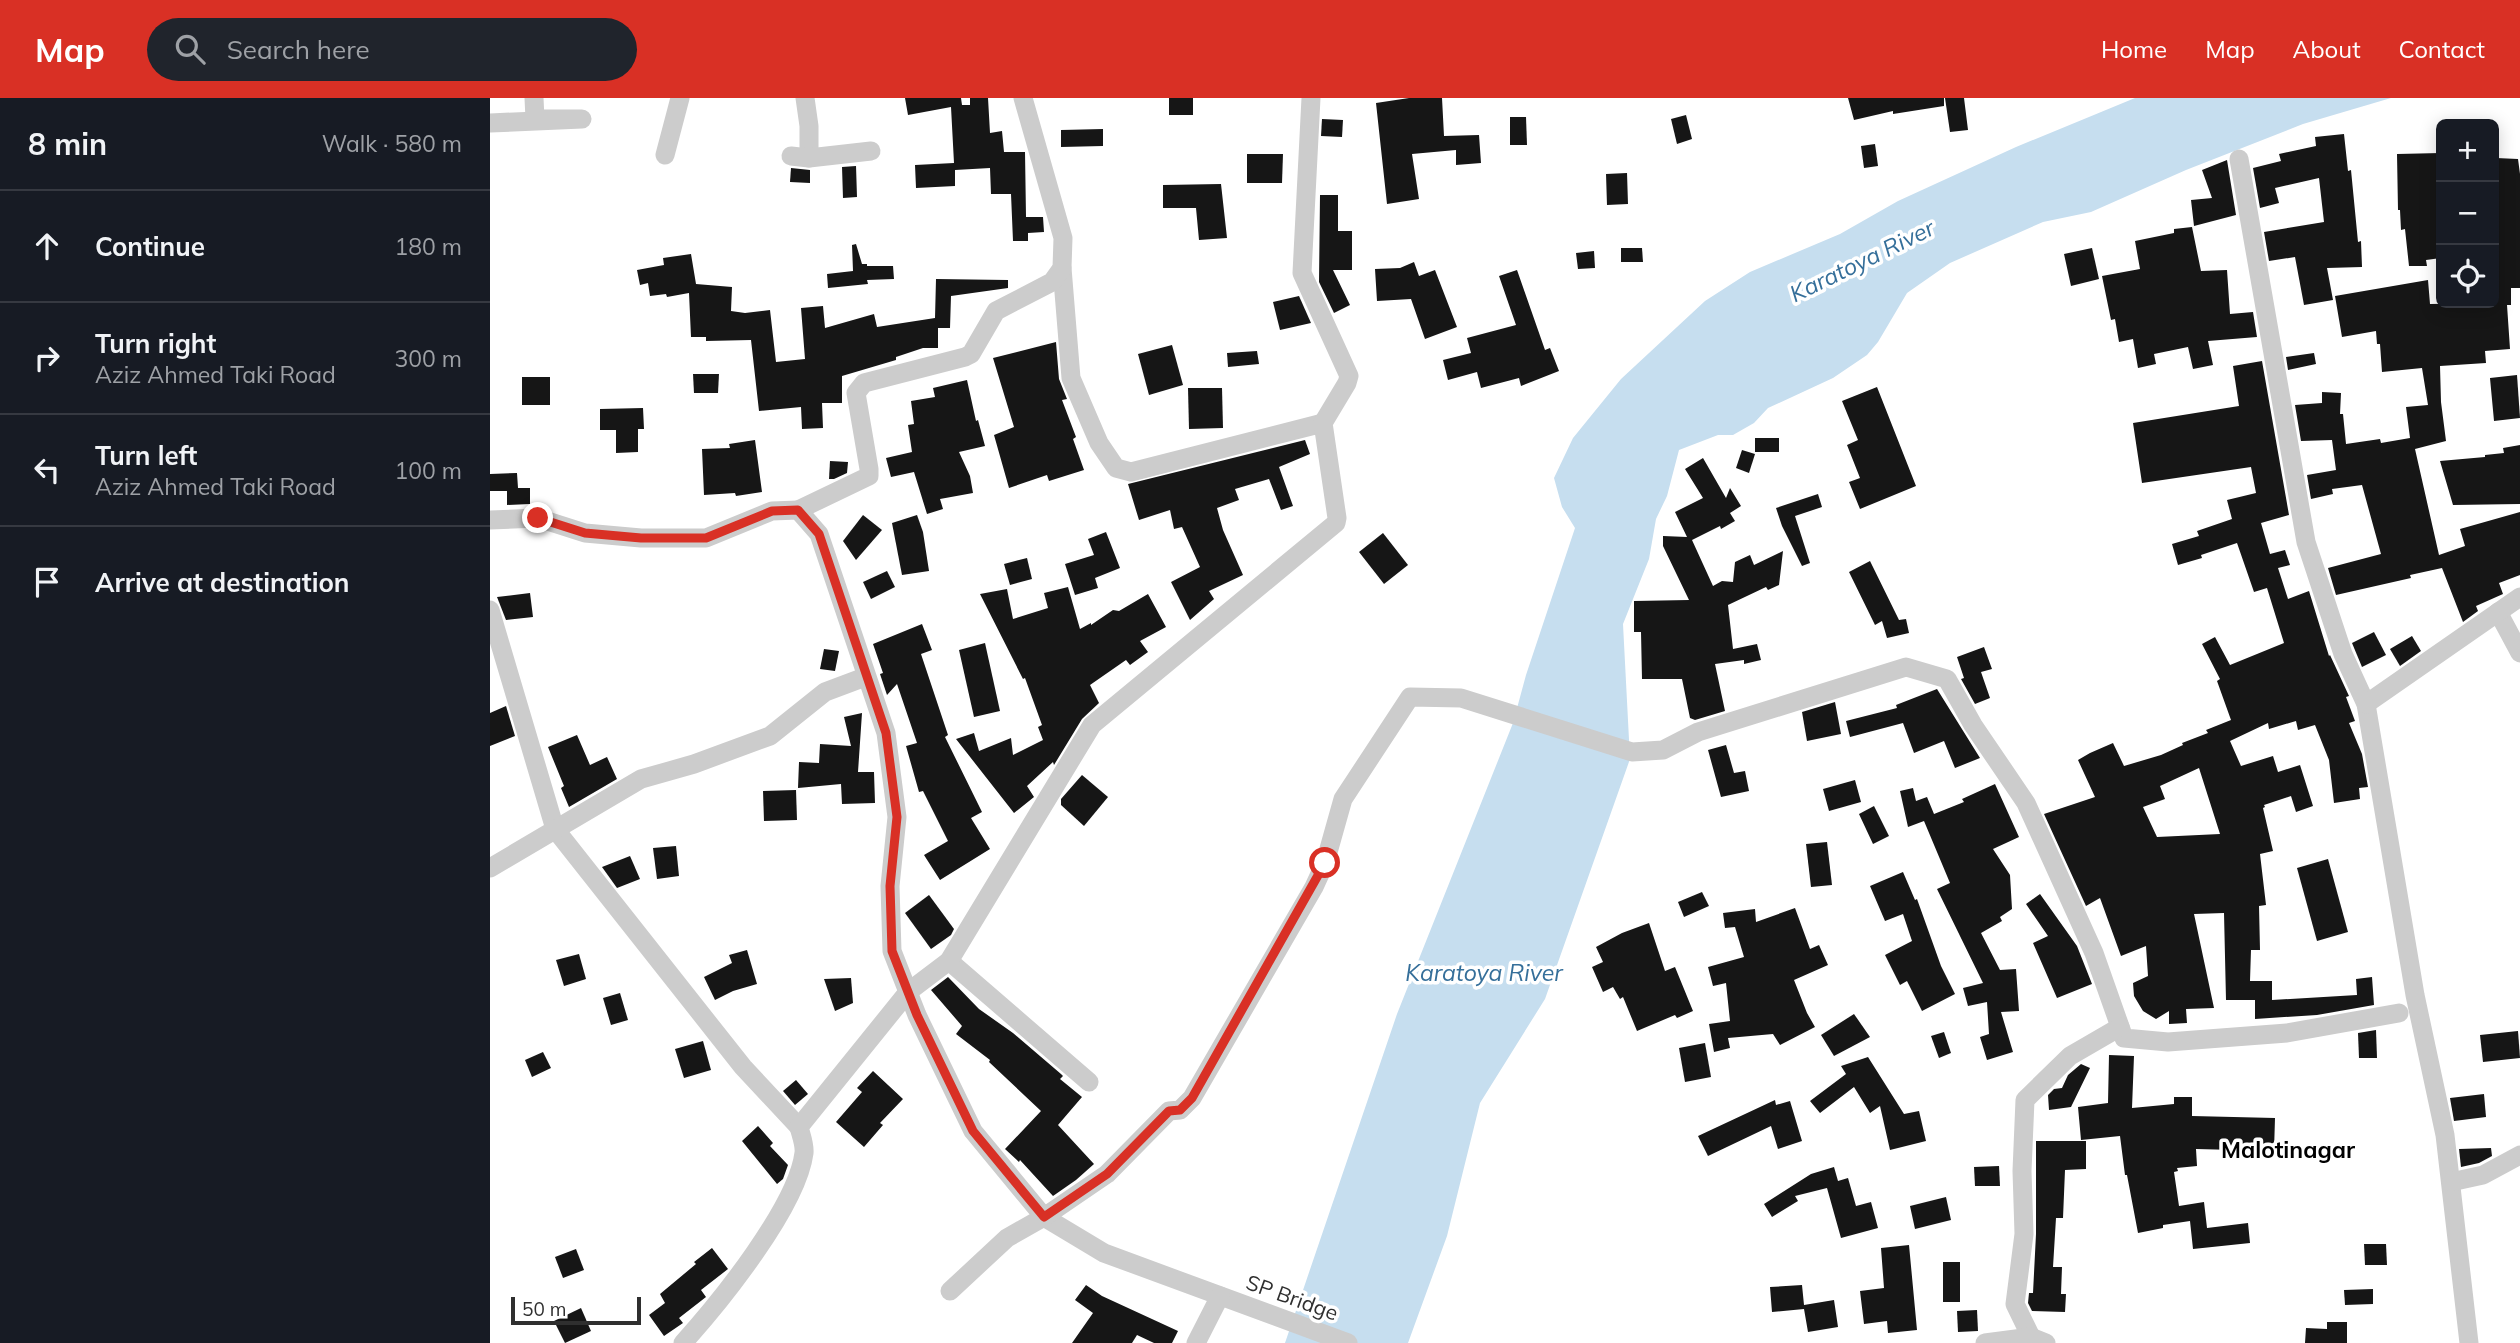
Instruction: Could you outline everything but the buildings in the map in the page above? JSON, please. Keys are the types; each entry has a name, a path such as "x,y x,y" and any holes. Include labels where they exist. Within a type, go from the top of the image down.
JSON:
{"street":[{"path":"490,123 582,118 535,119 534,98"},
{"path":"665,155 680,98"},
{"path":"806,98 809,126 800,157 872,151"},
{"path":"1023,98 1063,238 1062,268 1071,378 1099,443 1116,468 1131,472 1323,423"},
{"path":"799,1127 908,992 949,961 1093,724 1336,523 1338,518 1323,423 1349,376 1302,273 1311,98"},
{"path":"2239,159 2305,541 2343,654 2365,704 2415,995 2445,1135 2469,1343"},
{"path":"490,520 538,518 585,533 641,538 706,538 772,511 798,510 869,476 856,393 864,383 971,354 996,311 1052,282 1062,268"},
{"name":"SP Bridge","path":"798,510 819,534 886,733 897,817 890,886 892,951 917,1015 973,1131 1044,1217 1104,1254 1348,1343"},
{"path":"2365,704 2520,597"},
{"path":"490,610 555,829 743,1067 799,1127 804,1151 798,1177 771,1228 712,1311 683,1343"},
{"path":"2498,612 2520,653"},
{"path":"950,1291 1007,1238 1044,1217 1107,1174 1169,1111 1180,1110 1192,1098 1314,887 1325,863 1343,799 1410,697 1461,698 1632,752 1663,750 1698,732 1906,667 1947,679 1973,725 2026,803 2094,953 2124,1038 2168,1042 2287,1032 2399,1013"},
{"path":"490,867 641,779 694,764 770,736 825,692 865,677"},
{"path":"949,961 1089,1082"},
{"path":"2039,1340 2015,1304 2024,1234 2022,1171 2025,1100 2070,1056 2120,1027"},
{"path":"2451,1182 2483,1175 2520,1155"},
{"path":"1196,1343 1220,1296"},
{"path":"1985,1343 2039,1340"}],"water":[{"name":"Karatoya River","path":"2135,98 2391,98 2303,124 2186,170 2091,212 2043,222 1950,263 1907,293 1878,342 1867,355 1833,378 1768,408 1754,423 1733,435 1718,435 1679,450 1667,496 1656,519 1649,559 1623,624 1630,759 1545,999 1480,1103 1447,1236 1408,1343 1285,1343 1397,1014 1513,723 1526,675 1575,528 1562,507 1554,478 1573,438 1621,379 1705,301 1750,272 1840,234 1898,201 2016,147"}],"district":[{"name":"Malotinagar","path":"2288,1150"}],"route":[{"path":"538,518 585,533 641,538 706,538 772,511 798,510 819,534 886,733 897,817 890,886 892,951 917,1015 973,1131 1044,1217 1107,1174 1169,1111 1180,1110 1192,1098 1314,887 1325,863"}]}
